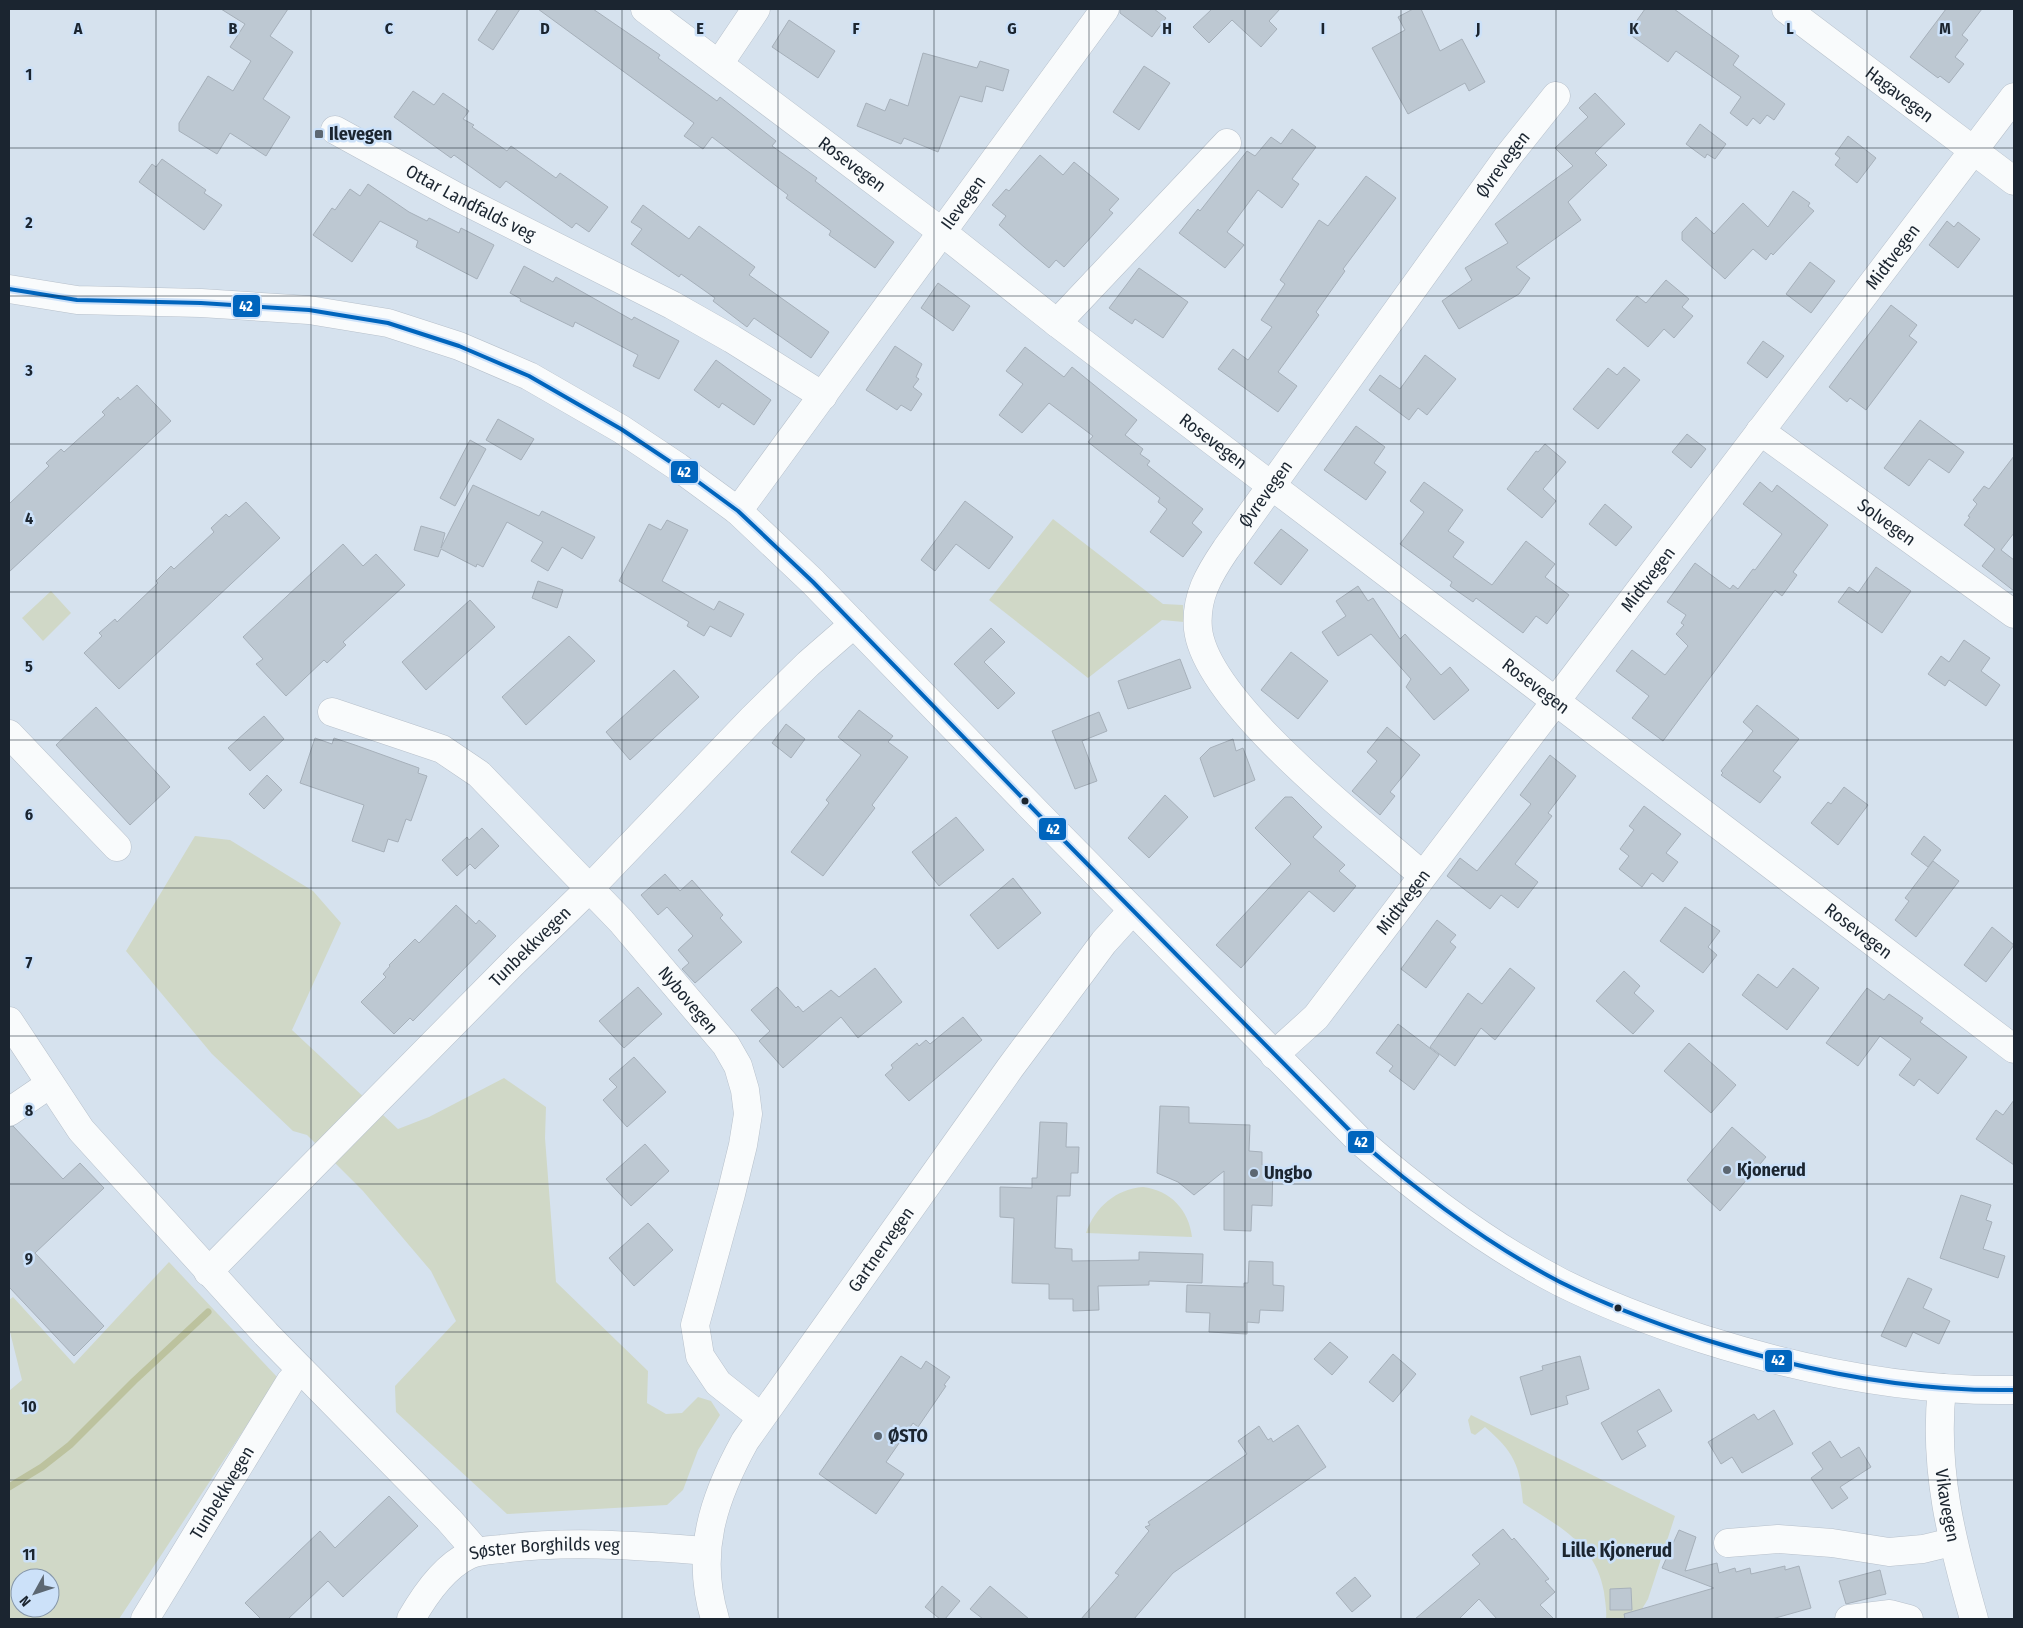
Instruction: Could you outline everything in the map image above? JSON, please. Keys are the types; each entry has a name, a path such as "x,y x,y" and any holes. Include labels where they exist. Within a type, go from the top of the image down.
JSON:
{"street":[{"name":"Rosevegen","path":"645,9 942,232 1057,323 2014,1049"},
{"path":"719,64 756,9"},
{"name":"Ilevegen","path":"738,511 1105,9"},
{"name":"Hagavegen","path":"1786,9 2014,181"},
{"name":"Øvrevegen","path":"1422,875 1298,765 1262,730 1229,692 1204,652 1198,616 1206,581 1272,485 1509,155 1556,96"},
{"name":"Midtvegen","path":"1274,1055 1316,1017 1554,700 2014,96"},
{"name":"Ottar Landfalds veg","path":"335,130 457,196 732,339 823,396"},
{"path":"1057,323 1227,143"},
{"path":"9,289 77,300 201,303 309,310 388,323 459,346 530,376 653,449 738,511 814,582 1132,911 1360,1141 1404,1179 1456,1218 1508,1252 1559,1281 1608,1304 1735,1349 1830,1374 1887,1384 2014,1390"},
{"name":"Solvegen","path":"1760,431 2014,614"},
{"name":"Tunbekkvegen","path":"208,1272 512,964 590,888 753,718 808,664 854,624"},
{"name":"Nybovegen","path":"332,712 442,749 461,761 495,788 645,948 726,1045 738,1066 745,1090 748,1114 743,1145 695,1325 700,1356 718,1383 761,1417"},
{"path":"9,734 116,847"},
{"name":"Gartnervegen","path":"715,1619 708,1585 707,1551 718,1494 741,1449 761,1417 1016,1060 1104,942 1132,911"},
{"path":"9,1020 81,1130 208,1272 301,1370 449,1520 476,1551"},
{"path":"9,1112 50,1084"},
{"name":"Tunbekkvegen","path":"145,1619 290,1382 301,1370"},
{"name":"Vikavegen","path":"1942,1388 1938,1441 1940,1467 1952,1542 1974,1619"},
{"path":"1728,1543 1787,1540 1832,1543 1889,1552 1923,1549 1952,1542"},
{"name":"Søster Borghilds veg","path":"411,1619 439,1580 457,1562 476,1551 560,1545 624,1546 707,1551"},
{"path":"1849,1619 1890,1614 1908,1619"}],"green space":[{"path":"1053,519 1163,604 1183,605 1184,622 1162,620 1088,678 989,600"},
{"path":"51,591 71,613 43,641 22,618"},
{"path":"195,836 230,840 313,891 341,923 292,1030 398,1129 429,1117 504,1078 546,1107 545,1138 556,1282 648,1371 647,1403 666,1414 682,1413 698,1397 711,1401 720,1415 698,1450 683,1490 667,1505 507,1514 396,1412 395,1386 456,1321 431,1271 363,1191 307,1135 293,1131 212,1054 126,951"},
{"path":"1143,1187 1162,1192 1176,1203 1187,1218 1192,1237 1086,1233 1095,1215 1108,1201 1124,1191"},
{"path":"169,1262 278,1378 119,1619 9,1619 9,1391 22,1380 9,1328 9,1300 13,1297 74,1364"},
{"path":"1471,1415 1675,1516 1648,1599 1636,1619 1606,1619 1604,1592 1600,1576 1593,1562 1585,1550 1563,1529 1523,1503 1520,1479 1514,1460 1503,1444 1485,1427 1475,1435 1471,1433 1468,1420"}],"building":[{"path":"221,9 288,9 270,36 293,52 263,99 290,117 266,156 230,133 217,154 179,131 179,123 208,76 233,91 251,61 230,47 245,24"},
{"path":"498,9 520,9 493,50 478,40"},
{"path":"538,9 593,9 660,55 658,58 717,101 720,97 776,141 772,146 817,178 815,181 894,242 875,268 829,235 831,231 786,198 788,195 712,137 703,149 684,136 694,123"},
{"path":"1120,9 1154,9 1166,18 1152,37 1120,13"},
{"path":"1212,9 1280,9 1269,21 1277,29 1261,47 1232,20 1209,43 1193,27"},
{"path":"1413,9 1421,9 1440,51 1462,39 1485,82 1469,91 1465,83 1408,114 1372,48 1405,30 1398,17"},
{"path":"1645,9 1674,9 1739,56 1733,65 1785,104 1774,120 1767,115 1760,124 1753,118 1747,126 1730,113 1741,97 1676,51 1668,62 1628,33"},
{"path":"1946,9 1982,9 1962,35 1968,40 1955,57 1964,64 1949,83 1940,76 1938,78 1910,57"},
{"path":"789,20 835,51 818,78 772,47"},
{"path":"923,53 977,68 980,61 1009,70 1003,91 986,86 982,102 960,96 938,152 904,138 901,144 857,126 866,103 885,111 890,99 908,106"},
{"path":"1144,66 1170,83 1139,130 1113,112"},
{"path":"413,91 434,105 443,93 469,111 463,119 474,125 472,127 507,151 511,146 556,178 560,173 608,207 589,232 576,223 572,228 506,181 500,188 454,155 451,158 394,117"},
{"path":"1595,93 1625,124 1595,153 1607,165 1568,202 1581,220 1516,267 1530,278 1519,294 1459,329 1442,301 1472,280 1465,268 1508,243 1495,224 1573,166 1555,148 1588,117 1579,108"},
{"path":"1700,124 1726,144 1715,159 1707,154 1705,158 1686,144"},
{"path":"1292,129 1316,147 1292,179 1299,184 1282,208 1258,190 1227,232 1244,245 1225,268 1179,233 1198,209 1200,211 1247,151 1255,156 1271,137 1281,144"},
{"path":"1848,136 1876,158 1857,183 1835,165 1840,158 1835,154"},
{"path":"1040,155 1063,175 1074,162 1119,199 1109,210 1113,213 1064,267 1056,260 1049,268 1024,247 999,225 1006,216 992,205 1006,189 1009,191"},
{"path":"162,159 206,190 204,193 222,205 204,230 139,182 152,164 156,167"},
{"path":"1366,176 1396,198 1343,269 1345,271 1316,312 1319,315 1278,372 1297,386 1278,412 1218,369 1233,349 1248,360 1272,327 1261,320 1285,284 1280,280 1319,220 1328,226"},
{"path":"368,184 409,212 427,221 429,218 459,233 461,228 494,245 477,279 416,247 418,241 380,221 352,262 313,235 332,208 335,210 350,189 360,196"},
{"path":"1793,191 1810,203 1808,206 1814,211 1773,255 1771,253 1766,260 1753,249 1725,279 1682,240 1682,232 1696,217 1714,234 1743,203 1768,227"},
{"path":"643,205 689,239 699,226 755,267 749,275 829,332 811,358 754,318 747,327 713,301 715,298 681,274 679,277 631,244 642,229 631,222"},
{"path":"1947,221 1954,227 1958,222 1980,239 1958,268 1929,245"},
{"path":"1810,262 1835,281 1811,313 1786,294"},
{"path":"524,266 553,282 556,277 632,320 634,317 679,341 659,379 633,366 638,355 575,322 573,327 520,301 521,299 510,293"},
{"path":"1139,268 1188,302 1163,338 1135,319 1132,324 1109,308"},
{"path":"1666,280 1689,299 1682,307 1693,316 1674,338 1664,329 1648,347 1616,320 1637,296 1646,303"},
{"path":"938,283 970,306 953,331 921,308"},
{"path":"1891,305 1917,325 1909,336 1917,342 1866,410 1850,398 1847,402 1829,387"},
{"path":"1763,341 1784,356 1767,378 1747,363"},
{"path":"895,346 922,364 916,377 919,379 913,387 922,394 911,411 901,405 897,410 866,390"},
{"path":"1025,347 1064,377 1072,367 1137,420 1125,435 1143,449 1140,454 1150,461 1147,465 1203,509 1192,523 1202,532 1183,557 1150,532 1167,509 1158,502 1160,498 1088,442 1093,436 1049,403 1022,433 999,415 1023,384 1006,371"},
{"path":"1425,355 1456,379 1427,415 1418,408 1409,420 1369,390 1380,375 1400,389"},
{"path":"716,360 771,400 754,425 722,403 719,408 694,390"},
{"path":"1624,367 1640,380 1598,429 1573,409 1608,368 1617,375"},
{"path":"137,385 171,421 9,572 9,504 49,466 46,463 61,449 64,452 105,415 102,412 118,397 120,400"},
{"path":"498,419 534,439 521,460 486,440"},
{"path":"1920,420 1964,452 1949,473 1929,459 1909,486 1884,468"},
{"path":"1356,426 1385,447 1374,463 1386,472 1366,500 1324,470"},
{"path":"1687,434 1706,449 1691,468 1672,452"},
{"path":"470,440 486,449 455,506 440,498"},
{"path":"1545,444 1566,462 1543,489 1556,501 1542,518 1507,489 1536,451 1538,452"},
{"path":"2014,456 2014,533 2001,550 2014,560 2014,591 1982,566 1995,549 1964,525 1977,504 1973,500 1984,486 1989,489"},
{"path":"1424,482 1463,510 1448,531 1464,542 1453,557 1492,585 1526,541 1555,564 1545,577 1569,595 1547,624 1536,616 1523,633 1476,598 1473,602 1450,586 1452,582 1400,544 1424,512 1410,501"},
{"path":"1760,482 1772,492 1777,485 1828,525 1793,572 1797,575 1782,596 1775,590 1663,741 1632,718 1649,696 1616,671 1632,650 1665,675 1688,646 1676,634 1684,625 1681,623 1686,615 1667,602 1695,563 1730,589 1733,585 1738,589 1753,569 1755,570 1782,534 1743,504"},
{"path":"473,485 539,516 542,511 595,537 582,559 562,547 548,571 531,561 543,542 507,522 483,567 477,564 476,567 441,549 438,557 414,550 421,526 445,533 441,548"},
{"path":"965,501 1013,537 989,569 956,544 935,571 921,560"},
{"path":"246,502 280,538 119,689 84,653 102,636 99,633 115,619 117,622 158,583 156,581 171,566 174,569 214,532 211,528 226,514 229,517"},
{"path":"1605,504 1632,527 1616,546 1589,524"},
{"path":"667,520 688,530 662,581 714,610 719,601 744,614 731,637 710,626 704,636 687,626 689,622 619,581 649,524 661,530"},
{"path":"1281,529 1308,550 1281,585 1254,563"},
{"path":"343,544 363,566 376,554 405,585 343,642 346,645 327,663 324,660 286,696 256,664 263,659 243,637"},
{"path":"1876,567 1911,591 1882,633 1838,602 1849,587 1858,593"},
{"path":"538,581 563,590 557,608 532,598"},
{"path":"1358,586 1368,601 1373,598 1400,639 1405,634 1441,675 1450,667 1469,690 1434,720 1406,687 1411,679 1371,634 1338,656 1322,632 1346,616 1336,601"},
{"path":"470,600 495,627 426,690 402,662"},
{"path":"991,628 1005,642 984,662 1015,693 998,709 954,664"},
{"path":"569,636 595,661 526,725 502,697"},
{"path":"1964,640 1990,658 1981,671 2000,685 1986,706 1949,680 1945,686 1928,674 1941,656 1949,662"},
{"path":"1291,652 1328,681 1298,719 1261,690"},
{"path":"1180,659 1191,688 1128,709 1118,681"},
{"path":"674,670 699,697 630,760 606,732"},
{"path":"1757,705 1799,739 1773,771 1781,777 1760,803 1721,775 1723,773 1721,771 1753,731 1743,722"},
{"path":"96,707 170,787 130,825 56,745"},
{"path":"859,710 893,736 888,742 908,757 872,805 875,808 823,876 791,852 829,803 826,800 861,755 838,737"},
{"path":"1099,712 1107,731 1082,741 1097,781 1075,789 1052,731"},
{"path":"264,716 284,739 250,771 228,748"},
{"path":"786,724 805,739 791,758 772,743"},
{"path":"1387,727 1420,755 1390,792 1395,796 1380,815 1352,791 1377,761 1367,752"},
{"path":"315,738 332,744 334,738 355,745 419,768 418,773 427,776 411,821 406,819 398,842 388,839 384,852 352,841 364,805 300,783"},
{"path":"1233,739 1236,751 1243,748 1255,780 1214,797 1200,758 1210,748"},
{"path":"1550,755 1576,776 1548,813 1552,816 1515,864 1538,882 1518,908 1501,895 1490,909 1447,876 1460,858 1477,871 1531,804 1520,795"},
{"path":"267,775 282,790 264,809 249,794"},
{"path":"1844,787 1868,805 1838,845 1811,823 1828,802 1831,804"},
{"path":"1165,795 1188,817 1149,858 1128,838"},
{"path":"1285,797 1292,797 1322,827 1313,837 1345,865 1339,871 1356,886 1334,912 1309,891 1241,968 1216,945 1291,864 1255,828"},
{"path":"1644,806 1681,834 1666,853 1678,862 1663,882 1652,873 1642,887 1619,869 1629,856 1620,849 1634,830 1629,826"},
{"path":"956,817 984,850 939,886 912,852"},
{"path":"482,828 499,846 475,869 470,864 457,876 442,860 467,837 469,840"},
{"path":"1924,836 1941,850 1928,867 1911,854"},
{"path":"1933,861 1959,881 1916,937 1895,920 1909,901 1905,898"},
{"path":"665,874 680,891 692,880 723,915 720,918 742,942 695,983 682,969 689,963 678,950 693,936 667,907 658,915 641,895"},
{"path":"1013,878 1041,913 998,949 970,915"},
{"path":"456,905 476,924 479,920 496,936 413,1021 410,1018 394,1034 361,1002 386,977 383,974 389,965 415,939 419,943"},
{"path":"1685,907 1720,931 1708,947 1717,955 1703,973 1660,941"},
{"path":"1437,920 1456,935 1450,942 1456,947 1426,988 1401,969"},
{"path":"1992,927 2014,945 1986,982 1964,965"},
{"path":"875,968 902,1002 858,1038 841,1017 783,1068 759,1041 770,1031 751,1010 777,987 796,1008 798,1006 803,1012 831,990 839,997"},
{"path":"1510,968 1535,988 1495,1040 1481,1028 1455,1066 1430,1047 1468,993 1482,1004"},
{"path":"1793,968 1819,988 1787,1030 1742,995 1758,974 1777,988"},
{"path":"1624,971 1640,986 1634,993 1654,1011 1633,1034 1596,1001"},
{"path":"638,987 662,1014 624,1048 599,1021"},
{"path":"1867,988 1884,1000 1889,994 1923,1018 1920,1022 1967,1057 1938,1094 1919,1079 1914,1086 1899,1075 1911,1059 1880,1036 1858,1066 1826,1043"},
{"path":"963,1017 982,1040 909,1101 885,1075 893,1068 891,1065 917,1043 919,1046 926,1040 930,1044"},
{"path":"1398,1024 1439,1055 1414,1090 1389,1071 1393,1066 1376,1053"},
{"path":"1689,1043 1736,1085 1711,1113 1664,1071"},
{"path":"634,1057 666,1092 627,1127 603,1100 617,1087 609,1079"},
{"path":"2014,1100 2014,1165 1976,1139 1996,1110 2003,1115"},
{"path":"1160,1106 1189,1107 1189,1123 1250,1125 1249,1151 1262,1152 1262,1165 1273,1165 1272,1206 1252,1205 1251,1231 1224,1230 1224,1171 1194,1195 1178,1182 1157,1173"},
{"path":"1040,1122 1067,1123 1066,1147 1079,1147 1078,1173 1071,1173 1070,1196 1057,1196 1055,1248 1072,1249 1072,1261 1139,1260 1139,1252 1203,1254 1202,1283 1149,1281 1149,1285 1098,1286 1099,1310 1073,1311 1073,1299 1049,1299 1049,1284 1012,1283 1014,1218 1000,1217 1000,1187 1032,1188 1032,1178 1037,1178"},
{"path":"13,1126 63,1179 80,1163 104,1188 35,1253 104,1326 74,1356 9,1287 9,1127"},
{"path":"1732,1127 1766,1157 1720,1211 1687,1180"},
{"path":"645,1144 669,1171 631,1206 606,1179"},
{"path":"1961,1195 1991,1205 1986,1220 1992,1222 1983,1249 2005,1256 1998,1278 1940,1258"},
{"path":"648,1223 673,1250 634,1286 609,1258"},
{"path":"1249,1261 1273,1262 1273,1285 1284,1286 1283,1311 1260,1310 1259,1323 1247,1322 1247,1334 1209,1332 1210,1313 1186,1312 1187,1285 1244,1287 1244,1283 1248,1283"},
{"path":"1908,1278 1932,1289 1923,1308 1950,1321 1939,1344 1913,1332 1906,1347 1881,1336"},
{"path":"1330,1342 1348,1357 1332,1375 1314,1359"},
{"path":"1393,1354 1416,1374 1393,1402 1369,1382"},
{"name":"ØSTO","path":"901,1356 921,1369 926,1361 950,1377 918,1427 913,1423 886,1462 904,1474 876,1514 819,1474"},
{"path":"1580,1356 1589,1389 1566,1396 1568,1404 1531,1415 1520,1377 1543,1370 1542,1366"},
{"path":"1659,1389 1672,1411 1637,1431 1646,1446 1622,1460 1601,1423"},
{"path":"1774,1410 1793,1444 1742,1473 1732,1457 1721,1464 1708,1442 1754,1414 1758,1420"},
{"path":"1298,1425 1326,1467 1173,1573 1134,1619 1081,1619 1119,1575 1115,1573 1149,1531 1145,1527 1150,1525 1148,1522 1247,1454 1238,1441 1259,1426 1268,1440 1271,1438 1273,1442"},
{"path":"1830,1441 1841,1458 1859,1447 1871,1467 1840,1487 1848,1498 1832,1509 1811,1478 1823,1469 1812,1453"},
{"path":"389,1496 418,1526 343,1597 328,1581 288,1619 261,1619 245,1603 320,1531 335,1548"},
{"path":"1503,1529 1512,1540 1514,1538 1549,1579 1545,1581 1555,1592 1540,1605 1554,1619 1497,1619 1479,1599 1459,1619 1415,1619 1480,1564 1472,1555"},
{"path":"1679,1530 1696,1537 1685,1571 1717,1563 1719,1573 1735,1568 1736,1572 1750,1568 1751,1574 1785,1566 1785,1570 1799,1566 1811,1608 1772,1619 1625,1619 1624,1614 1714,1588 1662,1568"},
{"path":"1880,1570 1886,1594 1846,1604 1839,1581"},
{"path":"1355,1577 1371,1596 1352,1612 1336,1593"},
{"path":"942,1586 960,1601 945,1619 940,1619 925,1607"},
{"path":"990,1586 1029,1619 983,1619 970,1609"},
{"path":"1631,1588 1632,1610 1610,1610 1610,1589"}],"waterway":[{"path":"9,1487 42,1467 70,1445 134,1381 208,1312"}],"transit line":[{"name":"42","path":"9,289 77,300 201,303 309,310 388,323 459,346 529,376 621,429 678,467 738,511 813,582 1360,1141 1431,1199 1481,1235 1560,1282 1630,1313 1703,1339 1779,1361 1856,1377 1934,1387 2014,1390"}],"place":[{"name":"Ilevegen","path":"319,134"},
{"name":"Kjonerud","path":"1727,1170"},
{"name":"Ungbo","path":"1254,1173"},
{"name":"ØSTO","path":"878,1436"}],"district":[{"name":"Lille Kjonerud","path":"1617,1550"}]}
